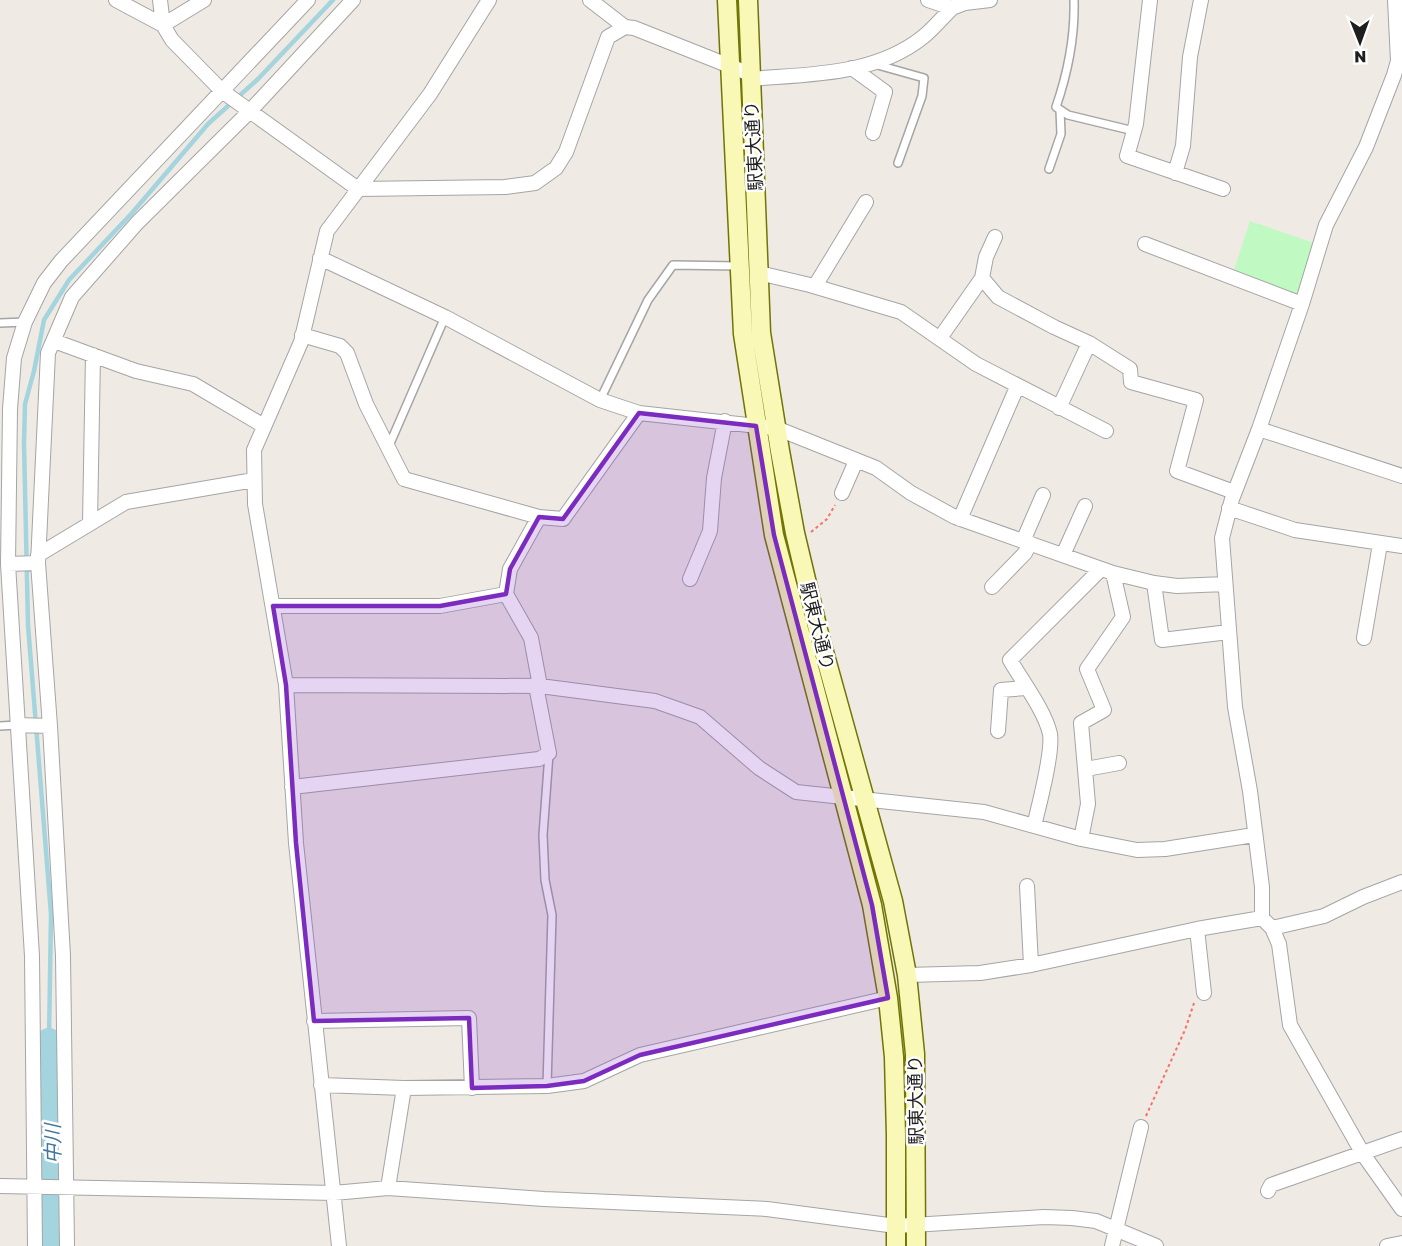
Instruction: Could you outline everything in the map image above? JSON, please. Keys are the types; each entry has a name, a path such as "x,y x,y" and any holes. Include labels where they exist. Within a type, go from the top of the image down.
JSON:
{"street":[{"path":"116,0 163,26"},
{"path":"160,0 163,26 172,40 222,92 358,189 505,187 535,183 556,168 566,152 609,37 625,27"},
{"path":"163,26 204,0"},
{"path":"35,1246 32,956 8,564 10,409 14,358 25,322 44,283 61,261 308,0"},
{"path":"67,1246 63,956 38,559 48,353 72,297 137,223 250,111 353,0"},
{"path":"339,1246 296,843 286,686 255,504 254,450 302,335 327,231 430,94 489,0"},
{"path":"590,0 625,27 634,28 750,76 835,73 872,64 922,38 952,8 965,3 990,0"},
{"name":"駅東大通り","path":"727,0 743,334 774,535 872,905 888,998 895,1102 896,1246"},
{"name":"駅東大通り","path":"748,0 761,333 796,537 818,630 893,901 907,975 915,1054 918,1223 916,1246"},
{"path":"928,0 952,8"},
{"path":"1150,0 1134,132 1127,156 1223,189"},
{"path":"1175,172 1183,146 1190,57 1201,0"},
{"path":"1395,0 1398,61 1395,91 1326,225 1302,304 1259,429 1234,492 1222,538 1235,707 1250,791 1262,887 1262,918 1272,928 1279,944 1290,1025 1363,1154 1402,1209"},
{"path":"852,68 885,92 873,133"},
{"path":"814,286 866,202"},
{"path":"940,338 982,278 986,257 995,237"},
{"path":"1146,244 1302,304"},
{"path":"320,258 445,317 600,400 639,413 776,428 876,468 910,493 960,519 1107,571 1154,583 1190,586 1225,584"},
{"path":"759,273 814,286 901,312 976,364 1106,431"},
{"path":"982,278 998,297 1089,343 1130,369 1131,382 1196,400 1177,471 1234,492"},
{"path":"302,335 340,346 347,353 366,405 404,479 539,517 563,519 639,413"},
{"path":"54,340 136,371 193,384 264,426"},
{"path":"1059,408 1089,343"},
{"path":"90,523 93,356"},
{"path":"960,519 1017,387"},
{"path":"690,579 711,531 714,478 725,421"},
{"path":"1259,429 1402,476"},
{"path":"842,492 856,461"},
{"path":"8,564 38,559 90,523 126,502 254,480"},
{"path":"992,587 1025,553 1043,495"},
{"path":"1063,555 1084,506"},
{"path":"1229,508 1295,530 1402,546"},
{"path":"292,787 539,759 549,753 531,638 506,594 510,569 539,517"},
{"path":"1364,638 1380,544"},
{"path":"1034,826 1046,773 1050,735 1043,717 1010,660 1107,571"},
{"path":"1081,839 1088,804 1081,723 1104,710 1087,669 1123,617 1107,571"},
{"path":"1154,583 1162,640 1228,632"},
{"path":"273,606 440,606 506,594"},
{"path":"286,686 538,686 655,701 700,717 759,768 796,792 984,812 1081,839 1137,850 1165,849 1254,835"},
{"path":"998,731 1001,690 1026,688"},
{"path":"17,725 50,726"},
{"path":"1086,769 1119,763"},
{"path":"1272,928 1324,916 1363,897 1402,882"},
{"path":"1027,886 1031,965"},
{"path":"907,975 980,973 1031,965 1197,929 1262,918"},
{"path":"1197,929 1204,993"},
{"path":"321,1085 472,1088 547,1086 584,1081 640,1055 888,998"},
{"path":"314,1021 469,1018 472,1088"},
{"path":"388,1188 404,1088"},
{"path":"1112,1246 1141,1127"},
{"path":"1268,1191 1271,1185 1402,1139"},
{"path":"0,1186 334,1193 388,1188 544,1200 767,1209 896,1226 1044,1217 1096,1221 1156,1246"},
{"path":"1387,1246 1402,1243"}],"lane":[{"path":"1074,0 1075,25 1056,107 1068,115 1134,132"},
{"path":"872,64 924,78 922,96 898,164"},
{"path":"1049,169 1062,134 1060,110"},
{"path":"600,400 648,300 673,265 740,266"},
{"path":"388,448 445,317"},
{"path":"0,323 25,322"},
{"path":"0,726 17,725"},
{"path":"547,1086 552,915 545,880 543,835 549,753"}],"path":[{"path":"796,537 806,536 827,519 842,492"},
{"path":"1141,1127 1185,1030 1193,1004 1204,993"}],"highlighted area":[{"path":"639,413 756,426 774,535 872,905 888,998 640,1055 584,1081 547,1086 472,1088 469,1018 314,1021 296,843 286,685 273,606 440,606 506,594 510,569 539,517 563,519"}],"green space":[{"path":"1250,221 1314,243 1300,290 1294,294 1234,270"}],"waterway":[{"path":"49,1041 51,914 28,625 24,443 25,404 44,320 69,280 132,213 208,124 258,79 333,0"},
{"name":"中川","path":"49,1041 54,1246"}]}
